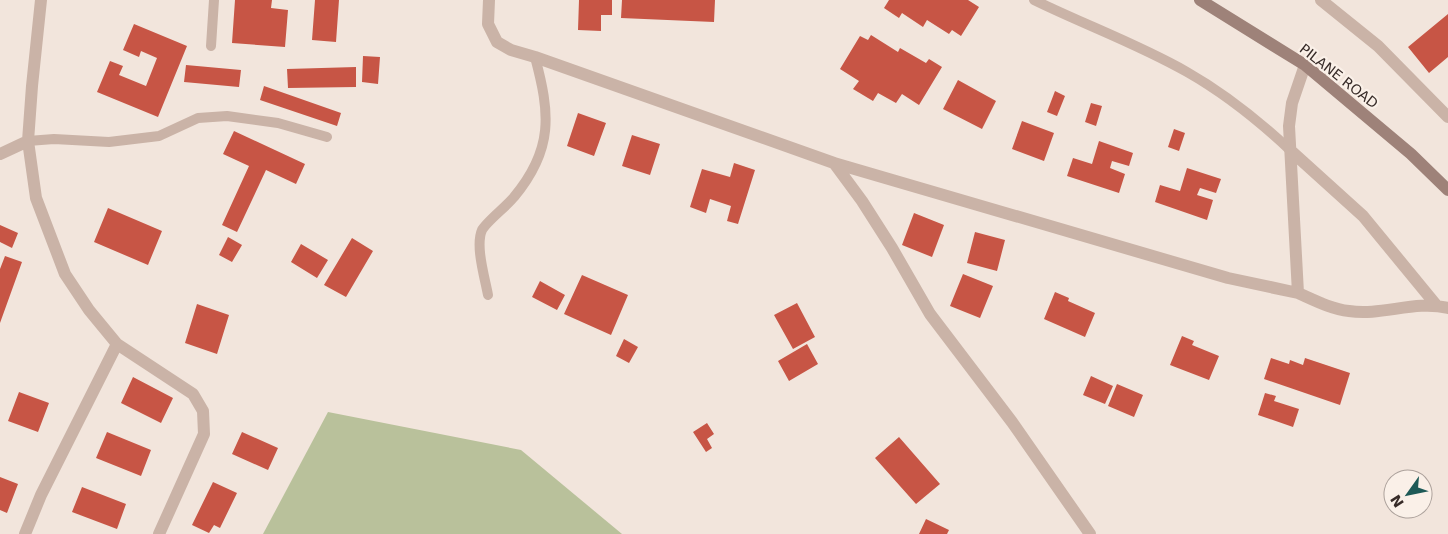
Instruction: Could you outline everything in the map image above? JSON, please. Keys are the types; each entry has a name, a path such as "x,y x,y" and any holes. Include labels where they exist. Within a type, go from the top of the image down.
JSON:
{"main road":[{"name":"PILANE ROAD","path":"1200,0 1305,65 1411,154 1448,190"}],"street":[{"path":"41,0 28,141 36,198 65,274 89,310 117,344 193,394 203,411 204,434 159,534"},
{"path":"489,0 488,24 497,42 511,50 834,163 1219,275 1298,294 1348,312 1376,311 1413,306 1443,307"},
{"path":"1321,0 1378,46 1448,118"},
{"path":"1298,294 1289,126 1292,103 1305,65"},
{"path":"0,154 28,141"},
{"path":"1290,150 1363,216 1443,307"},
{"path":"834,163 862,201 892,248 930,314 1012,422 1090,534"},
{"path":"26,534 42,495 117,344"}],"lane":[{"path":"211,46 214,0"},
{"path":"1034,0 1142,48 1188,73 1262,124 1290,150"},
{"path":"488,295 480,244 482,230 514,197 533,170 543,147 546,112 543,86 535,57"},
{"path":"28,141 54,139 109,142 159,136 198,118 227,116 278,123 327,137"}],"green space":[{"path":"328,412 521,450 622,534 263,534"}],"building":[{"path":"235,0 272,0 271,8 288,10 285,47 232,43"},
{"path":"315,0 339,0 336,42 312,40"},
{"path":"579,0 612,0 612,15 601,15 601,31 578,30"},
{"path":"622,0 715,0 714,22 621,18"},
{"path":"889,0 968,0 979,7 961,36 952,30 949,34 927,20 923,27 902,13 899,18 884,8"},
{"path":"1448,14 1448,57 1429,73 1408,47"},
{"path":"134,24 187,46 158,117 97,92 110,61 123,66 119,75 146,86 157,58 141,51 139,57 123,50"},
{"path":"871,35 898,52 900,48 926,63 929,59 942,67 919,105 902,94 896,103 878,93 873,101 853,89 859,81 840,69 860,36 868,40"},
{"path":"363,56 380,57 378,84 362,82"},
{"path":"186,65 241,70 239,87 184,82"},
{"path":"356,67 356,87 288,88 287,69"},
{"path":"958,80 996,101 982,129 943,109"},
{"path":"264,86 341,113 337,126 260,100"},
{"path":"1055,91 1065,96 1057,116 1047,112"},
{"path":"1091,103 1102,106 1096,126 1085,122"},
{"path":"578,113 606,123 594,156 567,146"},
{"path":"1022,121 1054,133 1044,161 1012,149"},
{"path":"1174,129 1185,133 1179,151 1168,147"},
{"path":"234,131 305,164 296,184 266,170 237,232 222,225 249,166 223,154"},
{"path":"632,135 660,144 650,175 622,166"},
{"path":"1099,141 1133,153 1129,166 1112,161 1110,168 1125,174 1119,193 1067,176 1073,158 1092,164"},
{"path":"734,163 755,170 738,224 727,221 731,206 710,199 706,213 690,207 702,169 730,177"},
{"path":"1187,168 1221,179 1216,193 1200,188 1197,195 1213,200 1207,220 1155,202 1160,185 1180,191"},
{"path":"108,208 162,231 148,265 94,242"},
{"path":"914,213 944,225 932,257 902,245"},
{"path":"0,225 18,233 12,248 0,242"},
{"path":"975,232 1005,240 997,271 967,263"},
{"path":"228,237 242,245 232,262 219,255"},
{"path":"352,238 373,251 346,297 324,285"},
{"path":"301,244 328,260 317,278 291,262"},
{"path":"5,256 22,262 0,323 0,269"},
{"path":"963,274 993,286 980,318 950,306"},
{"path":"582,275 628,295 611,335 564,314"},
{"path":"540,281 565,295 557,310 532,297"},
{"path":"1055,292 1069,298 1068,301 1095,313 1085,337 1044,319"},
{"path":"797,303 815,337 793,349 774,315"},
{"path":"197,304 229,315 217,354 185,343"},
{"path":"1182,336 1194,341 1192,345 1219,356 1209,380 1170,365"},
{"path":"624,339 638,347 629,363 616,356"},
{"path":"807,344 818,364 789,381 778,361"},
{"path":"1271,358 1289,364 1290,360 1303,365 1305,358 1350,373 1340,405 1264,379"},
{"path":"1091,376 1113,386 1105,404 1083,395"},
{"path":"133,377 173,398 161,423 121,403"},
{"path":"1117,384 1143,395 1134,417 1108,406"},
{"path":"19,392 49,403 38,432 8,421"},
{"path":"1265,393 1276,396 1274,401 1299,409 1293,427 1258,415"},
{"path":"707,423 714,434 707,439 712,448 706,452 693,432"},
{"path":"107,432 151,450 141,476 96,458"},
{"path":"242,432 278,448 268,470 232,454"},
{"path":"899,437 940,484 916,504 875,458"},
{"path":"0,477 18,484 7,513 0,510"},
{"path":"213,482 237,493 220,528 214,525 209,533 192,525"},
{"path":"82,487 126,504 117,529 72,512"},
{"path":"926,519 949,530 947,534 919,534"}]}
